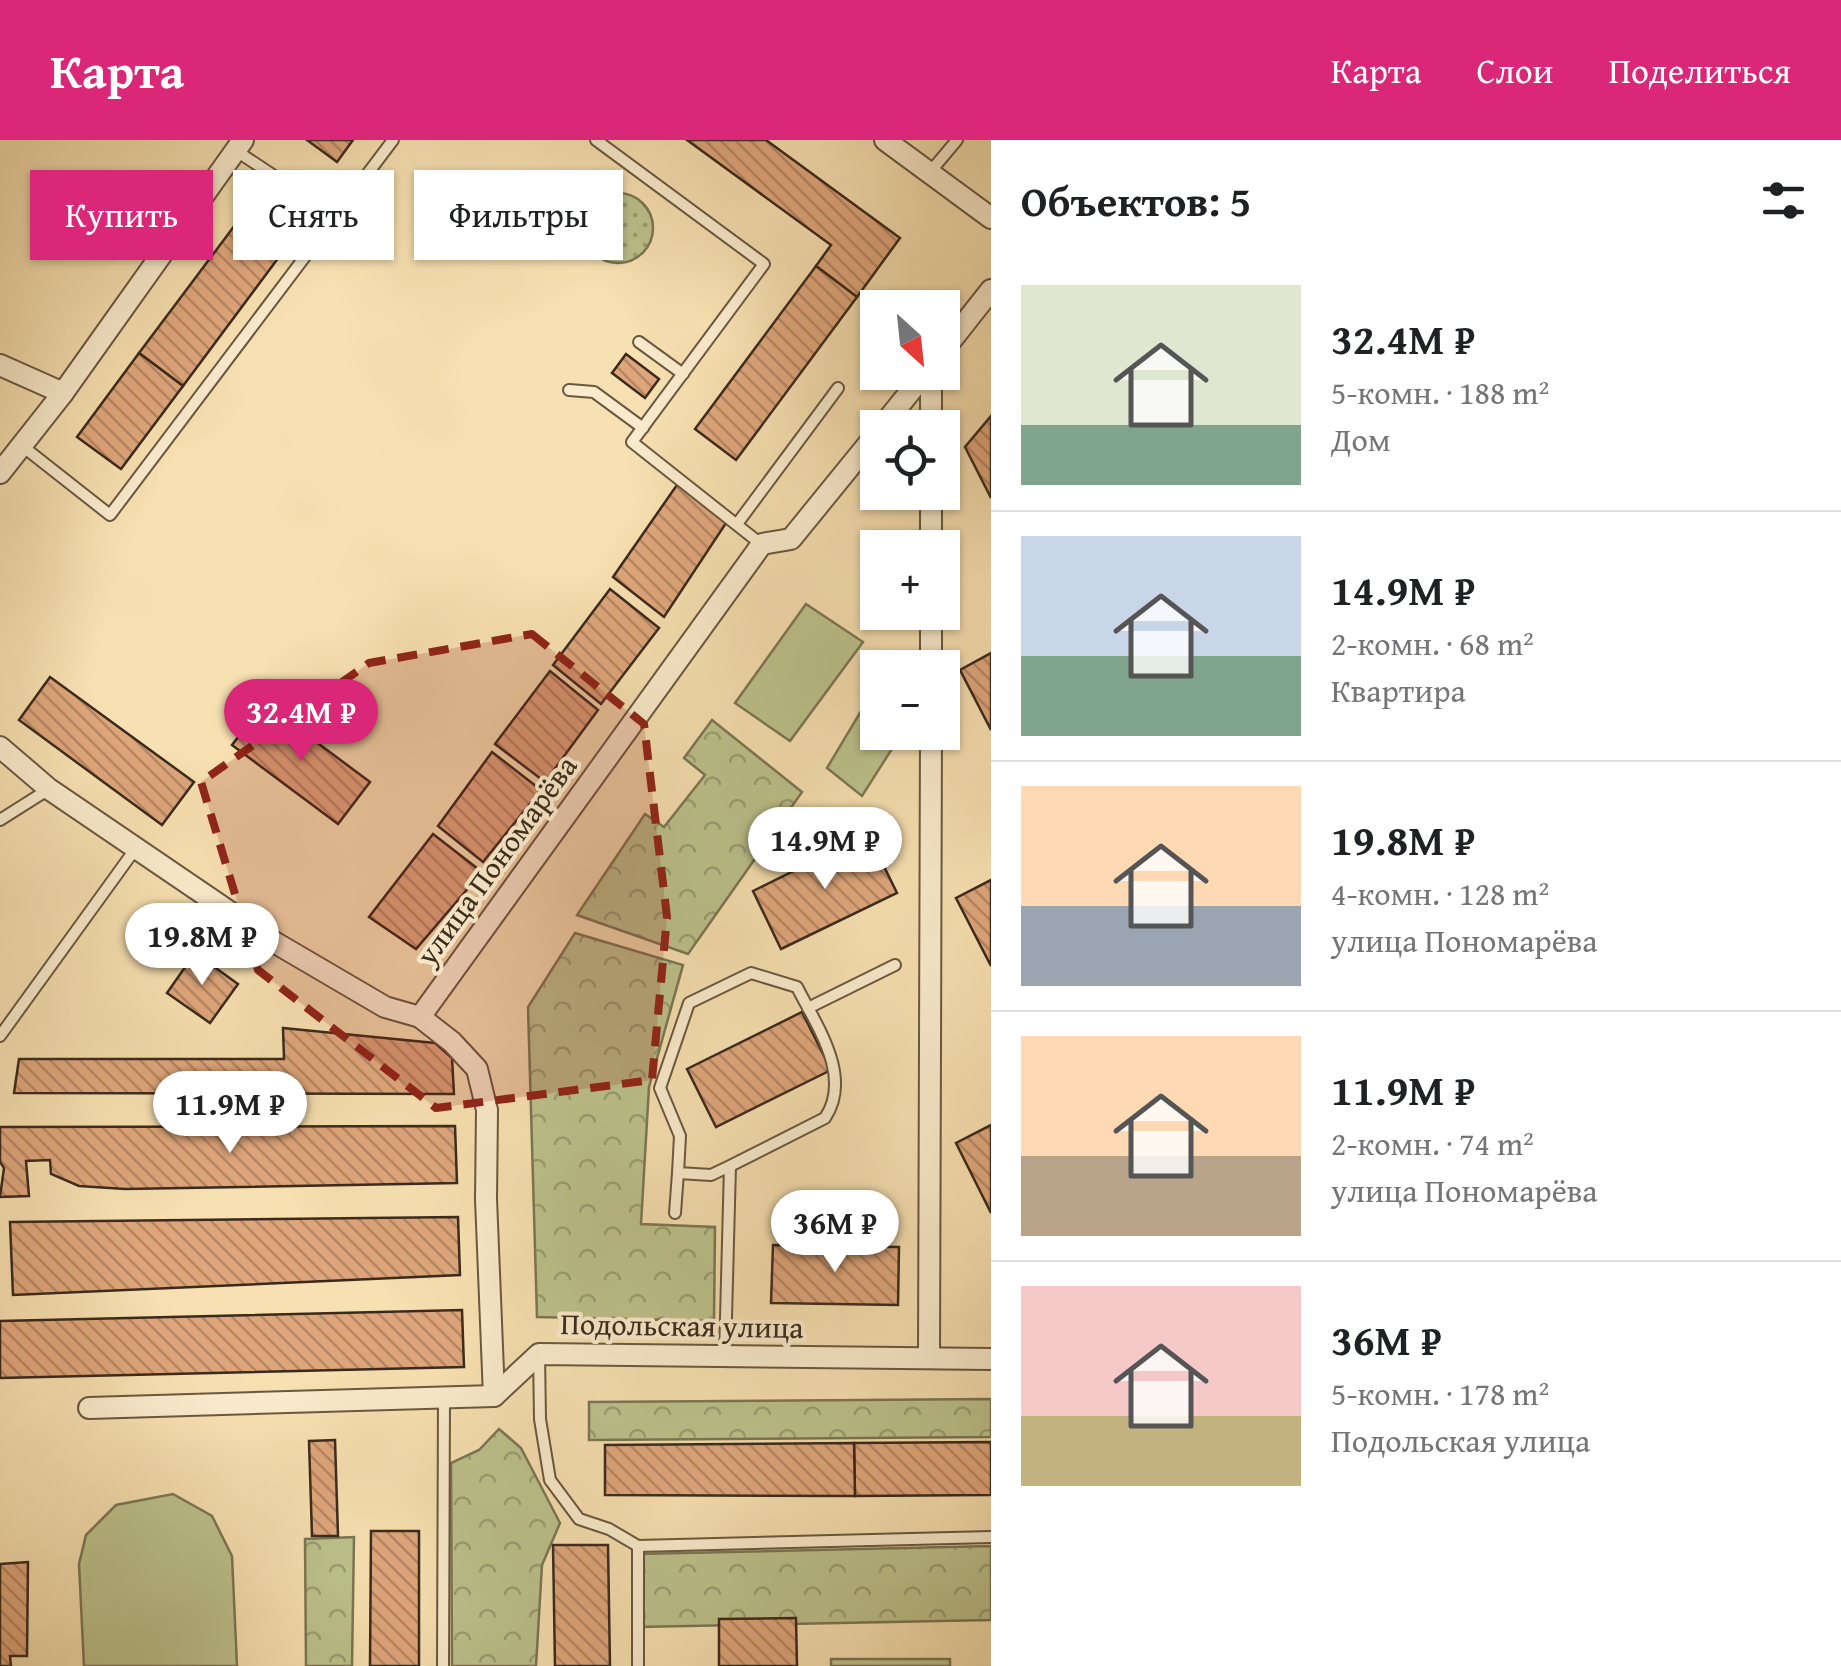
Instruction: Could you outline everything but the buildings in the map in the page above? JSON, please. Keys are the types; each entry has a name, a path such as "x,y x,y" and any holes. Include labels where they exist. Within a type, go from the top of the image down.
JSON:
{"street":[{"path":"886,140 991,218"},
{"path":"0,474 63,393 239,145"},
{"path":"960,329 991,290"},
{"path":"0,365 63,393"},
{"name":"улица Пономарёва","path":"896,410 913,390"},
{"name":"улица Пономарёва","path":"420,1017 762,544 791,539 860,454"},
{"path":"0,748 49,790 290,952 385,1007 420,1017 452,1042 477,1069 487,1110 486,1199 494,1396 89,1408"},
{"path":"929,1358 930,750"},
{"name":"Подольская улица","path":"494,1396 539,1354 991,1359"}],"lane":[{"path":"371,170 393,140"},
{"path":"596,140 764,264 632,442 762,544"},
{"path":"930,171 957,140"},
{"path":"239,145 273,170"},
{"path":"21,445 110,514 303,260"},
{"path":"640,342 683,374"},
{"path":"738,524 838,388"},
{"path":"569,390 594,392 642,428"},
{"path":"0,820 49,790"},
{"path":"0,1036 136,848"},
{"path":"808,1008 895,966"},
{"path":"675,1213 680,1136 660,1088 690,1003 751,973 798,987 834,1062 830,1110 815,1125 711,1176 678,1173"},
{"path":"725,1356 730,1166"},
{"path":"539,1354 540,1419 550,1480 579,1520 638,1546 991,1538"},
{"path":"442,1666 444,1398"},
{"path":"638,1546 638,1666"}],"highlighted area":[{"path":"532,634 644,724 667,917 652,1080 436,1108 258,970 201,782 369,663"}],"green space":[{"path":"623,194 643,203 651,215 651,241 643,253 631,261 604,260 623,260"},
{"path":"806,604 863,642 790,741 735,703"},
{"path":"860,713 860,750 891,750 862,796 827,768"},
{"path":"712,720 802,792 688,954 577,915 645,814 664,827 705,775 684,758"},
{"path":"575,933 683,965 649,1087 641,1224 715,1227 714,1321 537,1317 528,1007"},
{"path":"991,1399 991,1437 589,1440 589,1402"},
{"path":"499,1429 521,1448 560,1523 542,1565 536,1666 452,1666 451,1463 479,1450"},
{"path":"173,1494 212,1516 232,1556 237,1666 84,1666 79,1564 86,1535 116,1505"},
{"path":"354,1537 352,1666 306,1666 305,1539"},
{"path":"991,1546 991,1620 638,1627 638,1554"},
{"path":"831,1659 950,1659 950,1666 831,1666"}]}
